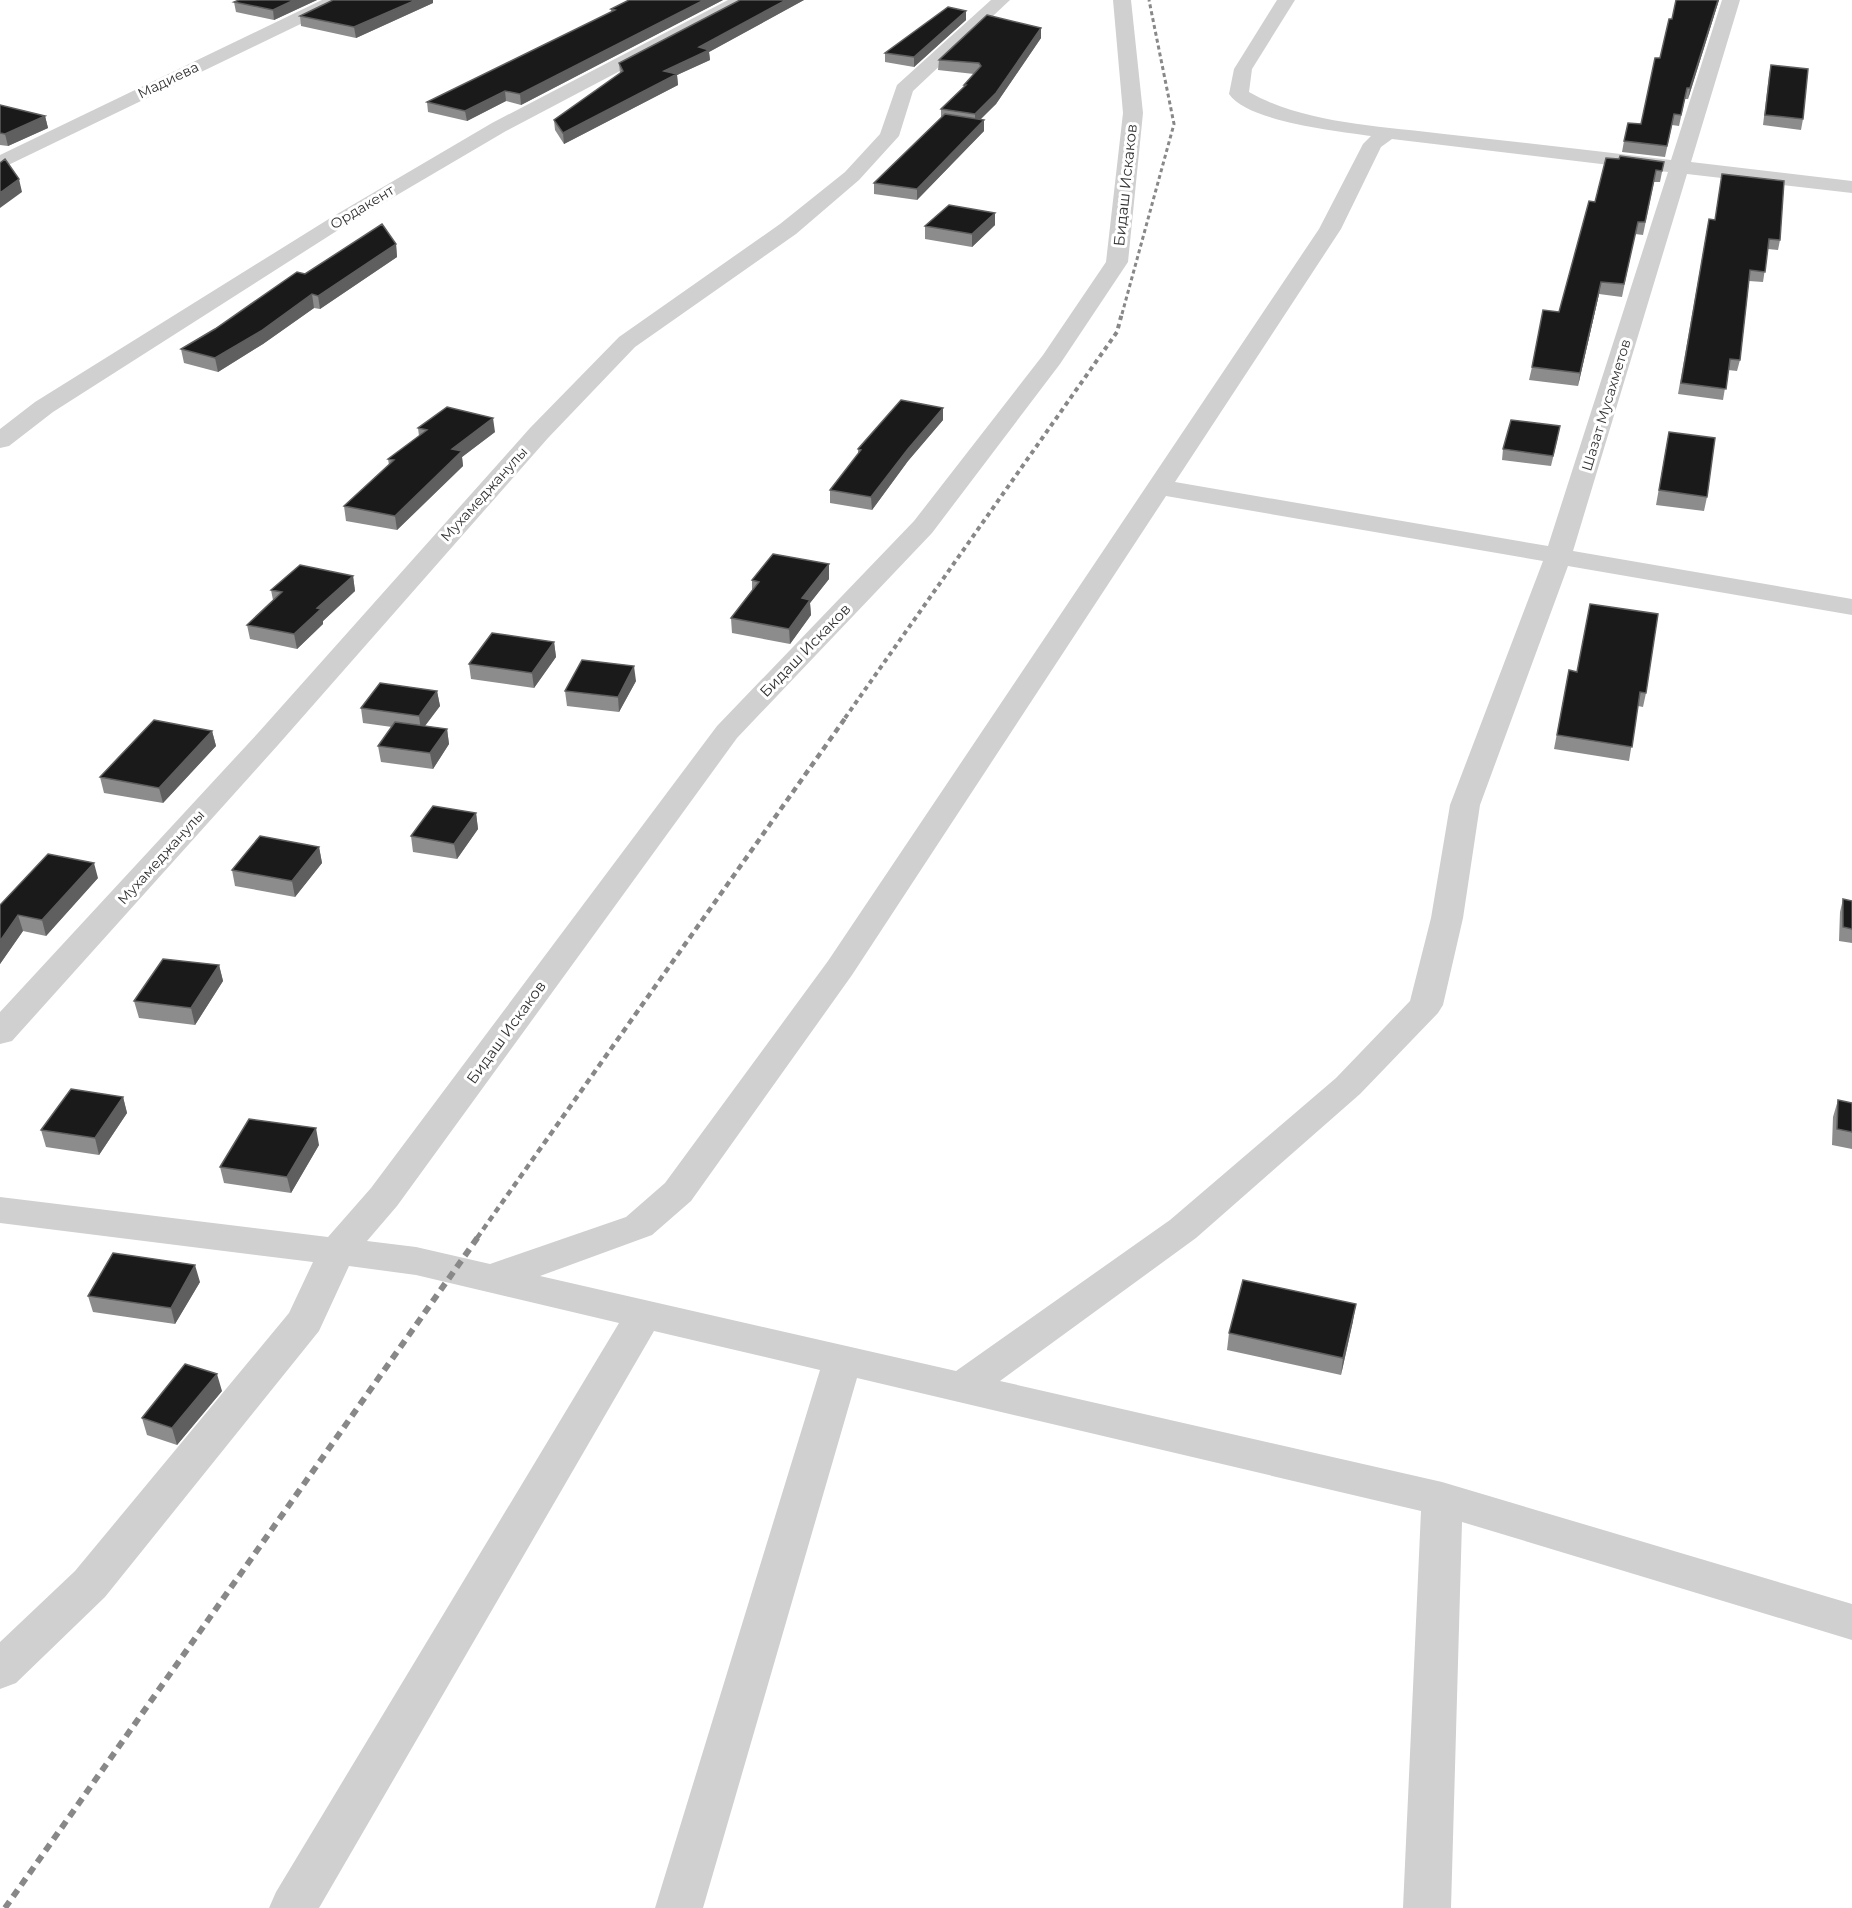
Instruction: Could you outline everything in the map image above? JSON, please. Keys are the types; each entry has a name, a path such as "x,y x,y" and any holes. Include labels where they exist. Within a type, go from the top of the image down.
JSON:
{"street":[{"name":"Мадиева","path":"0,163 336,0"},
{"name":"Ордакент","path":"0,441 44,407 339,221 499,127 741,0"},
{"name":"Мухамеджанулы","path":"0,1033 268,739 547,425 627,342 788,230 852,176 890,136 904,89 1001,0"},
{"name":"Бидаш Искаков","path":"0,1670 90,1584 305,1321 337,1251 384,1197 727,732 923,527 1052,359 1117,262 1133,113 1122,0"},
{"path":"1286,0 1244,69 1239,94 1257,106 1297,119 1388,133 1852,187"},
{"name":"Шазат Мусахметов","path":"963,1387 1183,1229 1348,1086 1426,1005 1447,918 1465,805 1558,557 1681,168 1731,0"},
{"path":"493,1278 639,1226 678,1192 840,968 1330,229 1373,144 1388,133"},
{"path":"1159,487 1852,607"},
{"path":"0,1210 416,1261 493,1278 1442,1499 1852,1622"},
{"path":"293,1908 645,1313"},
{"path":"679,1908 843,1359"},
{"path":"1427,1908 1442,1499"}],"building":[{"path":"239,0 294,0 273,10 234,2"},
{"path":"333,0 416,0 354,27 300,16"},
{"path":"629,0 704,0 520,94 505,91 465,111 427,102 615,10 611,9"},
{"path":"740,0 786,0 699,47 709,50 664,71 677,74 563,133 554,120 623,71 619,63"},
{"path":"1676,0 1718,0 1690,88 1687,88 1681,115 1674,114 1667,146 1624,141 1628,123 1641,124 1655,58 1660,58"},
{"path":"948,7 966,11 914,57 885,53"},
{"path":"987,15 1041,28 996,93 975,114 941,109 966,85 964,85 981,66 979,63 939,60"},
{"path":"1771,65 1808,69 1803,119 1765,115"},
{"path":"0,105 45,116 5,134 0,133"},
{"path":"945,114 984,120 917,189 874,183"},
{"path":"1620,156 1664,162 1662,171 1656,170 1645,222 1638,222 1624,284 1601,282 1580,373 1532,367 1543,310 1559,312 1589,201 1595,202 1606,158 1619,159"},
{"path":"5,159 19,179 0,193 0,163"},
{"path":"1722,174 1784,181 1780,240 1769,239 1765,272 1750,270 1740,360 1730,359 1726,389 1681,383 1709,219 1715,220"},
{"path":"949,205 995,213 972,234 925,226"},
{"path":"382,224 396,244 318,296 312,294 261,331 215,358 181,349 215,329 297,272 305,274"},
{"path":"901,400 943,408 871,497 830,490 861,450 858,449"},
{"path":"447,407 493,418 452,449 462,451 395,516 344,506 394,460 388,459 427,430 418,428"},
{"path":"1511,420 1560,426 1553,456 1503,449"},
{"path":"1669,432 1715,438 1707,497 1659,490"},
{"path":"773,554 829,564 802,598 810,600 789,629 731,618 759,582 752,580"},
{"path":"300,565 353,576 317,608 321,609 294,634 247,625 282,592 271,590"},
{"path":"1590,604 1658,614 1646,693 1640,692 1632,747 1557,735 1569,670 1577,672"},
{"path":"492,633 554,642 532,673 469,664"},
{"path":"582,660 634,666 618,697 565,691"},
{"path":"380,683 437,691 419,716 361,708"},
{"path":"154,720 212,731 159,788 100,777"},
{"path":"395,722 447,729 430,753 378,746"},
{"path":"433,806 476,813 454,844 411,836"},
{"path":"260,836 319,847 292,881 232,870"},
{"path":"48,854 94,863 42,920 18,915 0,941 0,905"},
{"path":"1843,899 1852,901 1852,929 1843,927"},
{"path":"163,959 219,965 191,1008 134,1001"},
{"path":"71,1089 123,1097 95,1138 41,1130"},
{"path":"1838,1100 1852,1103 1852,1132 1837,1129"},
{"path":"249,1119 316,1128 287,1177 220,1167"},
{"path":"113,1253 195,1265 171,1308 88,1296"},
{"path":"1243,1280 1356,1304 1343,1358 1229,1333"},
{"path":"185,1364 217,1374 172,1428 142,1418"}],"railway":[{"path":"1122,314 1174,124 1149,0"},
{"path":"845,718 1117,332 1122,313"},
{"path":"477,1238 846,717"},
{"path":"5,1908 478,1237"}]}
